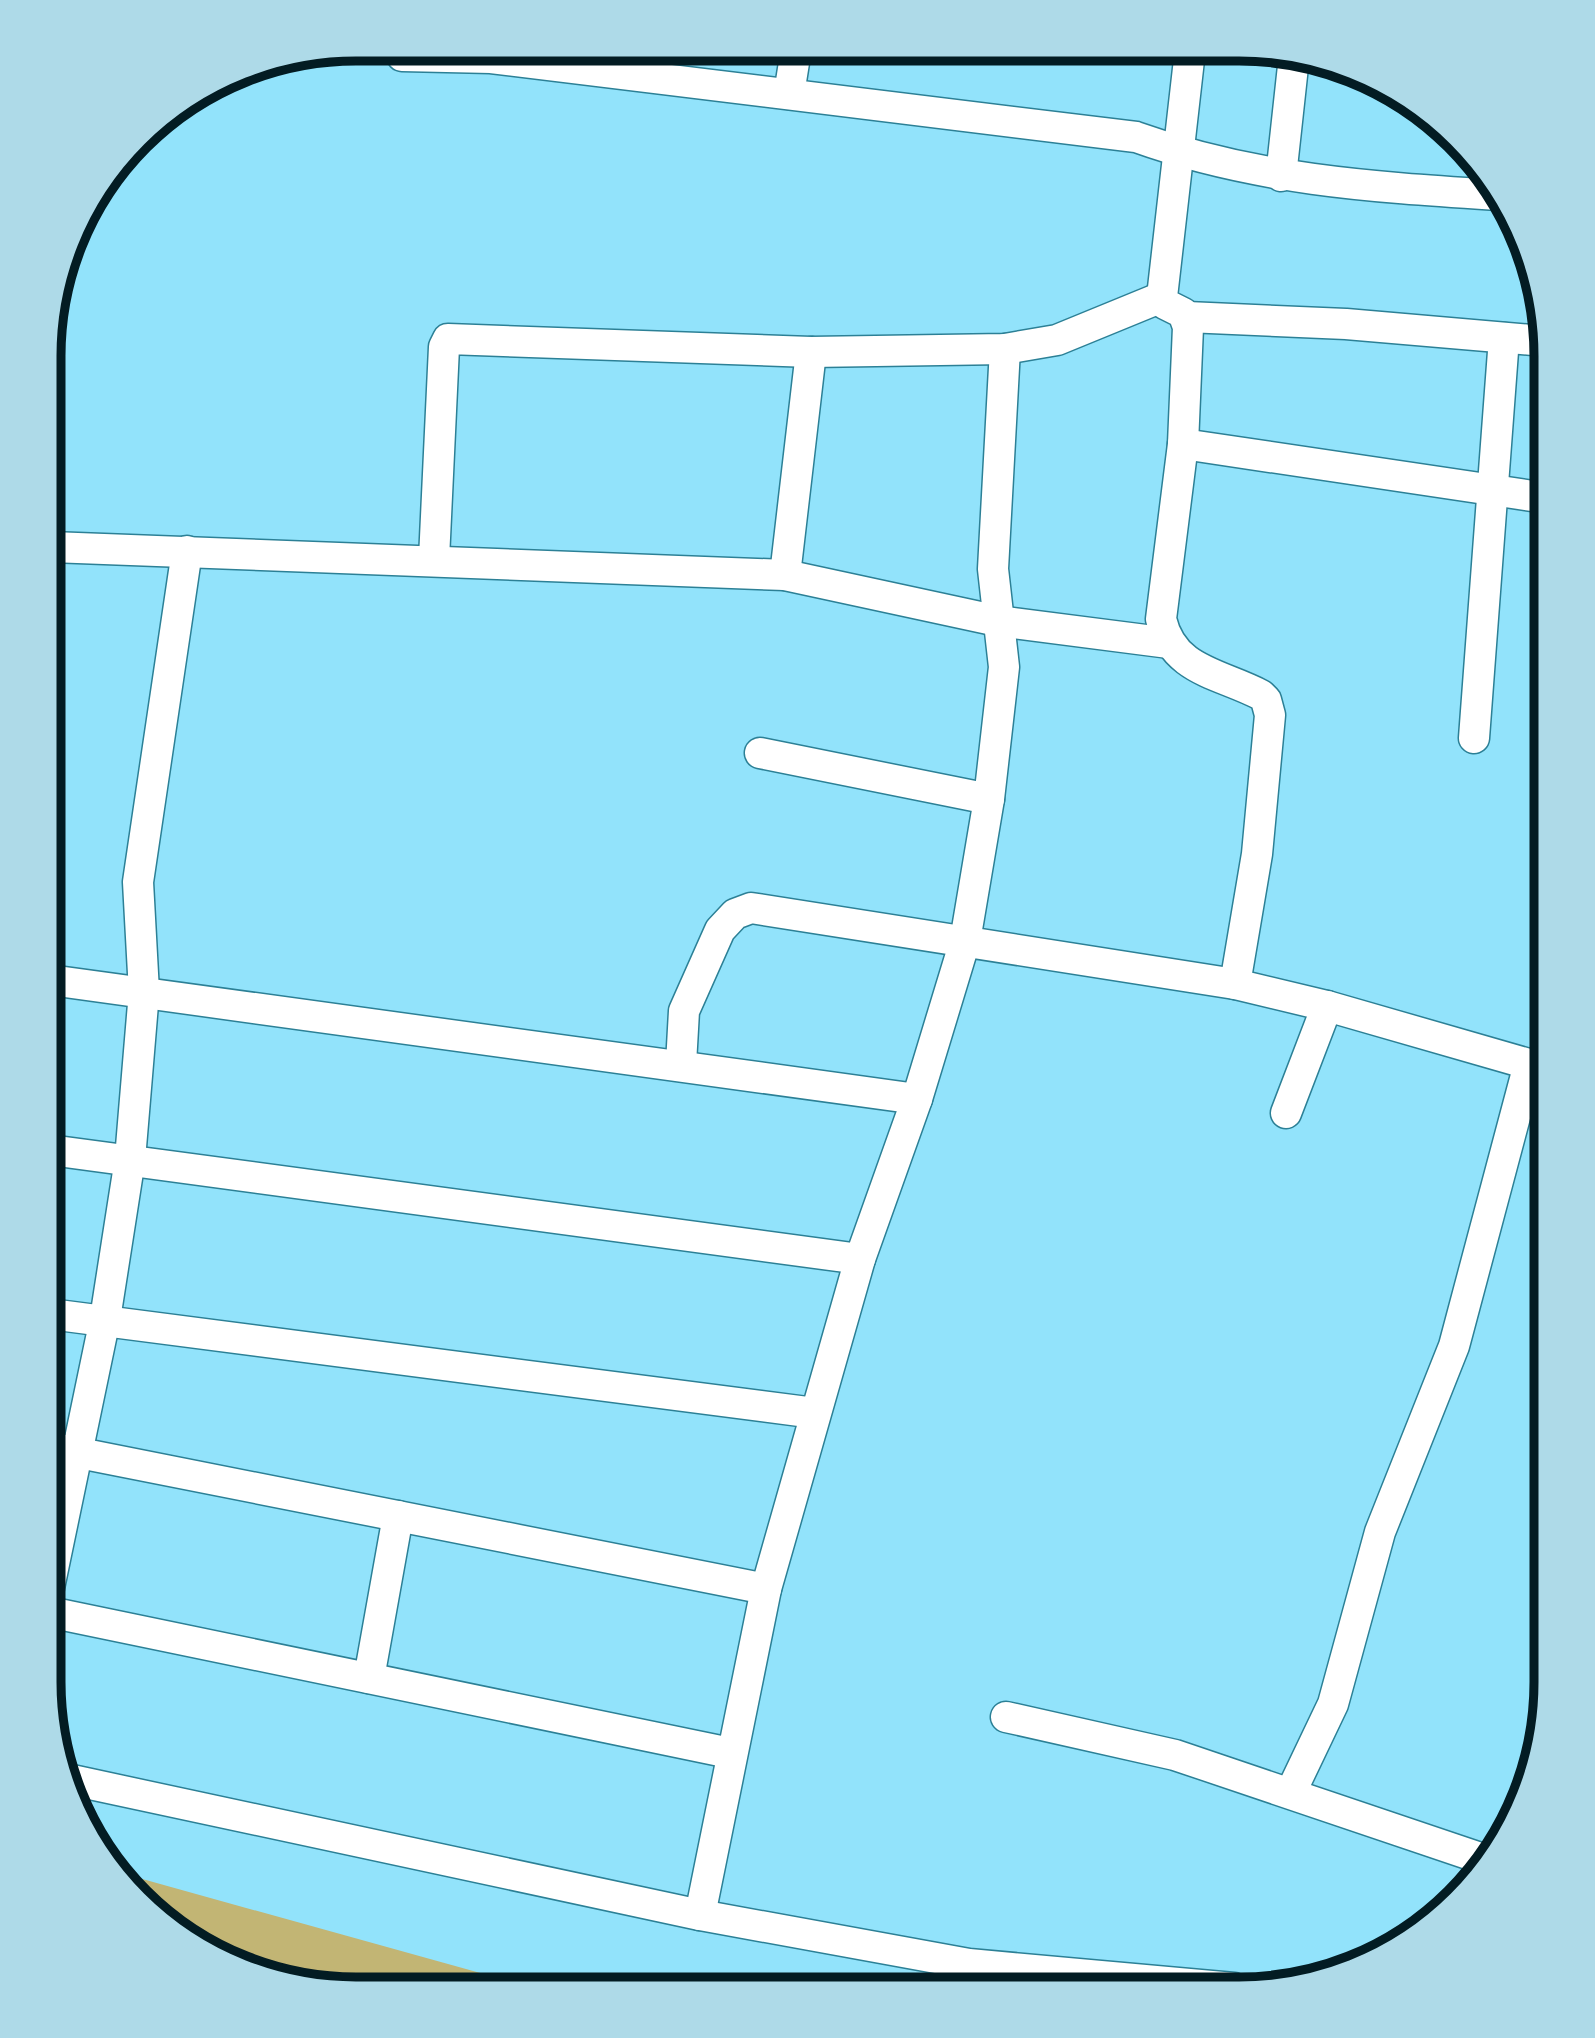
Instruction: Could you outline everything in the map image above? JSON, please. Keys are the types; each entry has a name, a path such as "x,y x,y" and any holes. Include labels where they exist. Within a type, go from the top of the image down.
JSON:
{"street":[{"path":"516,61 1136,137 1178,152 1281,176 1344,185 1485,194"},
{"path":"789,94 794,61"},
{"path":"1189,61 1162,297 1165,304 1187,317 1346,324 1533,340"},
{"path":"1281,176 1293,66"},
{"path":"434,559 444,348 448,339 811,352 1005,349 1057,340 1162,297"},
{"path":"1187,317 1183,444 1161,619 1169,643 1181,658 1261,695 1266,700 1270,715 1257,854 1235,984"},
{"path":"1474,738 1504,338"},
{"path":"700,1915 730,1753 766,1589 860,1259 917,1099 965,941 989,799 1004,667 993,569 1005,349"},
{"path":"785,575 811,352"},
{"path":"1183,444 1534,496"},
{"path":"61,547 434,559 785,575 998,621 1169,643"},
{"path":"61,1534 105,1319 130,1159 144,992 138,882 187,551"},
{"path":"760,753 989,799"},
{"path":"681,1065 684,1011 720,930 727,920 742,910 751,908 1235,984 1326,1006 1534,1065"},
{"path":"61,981 917,1099"},
{"path":"1286,1113 1326,1006"},
{"path":"1291,1792 1332,1704 1380,1532 1454,1346 1534,1076"},
{"path":"61,1151 860,1259"},
{"path":"61,1315 816,1413"},
{"path":"61,1450 766,1589"},
{"path":"369,1678 398,1516"},
{"path":"61,1614 730,1753"},
{"path":"1006,1717 1175,1755 1477,1857"},
{"path":"79,1782 700,1915 969,1964 1113,1977"}],"shaded area":[{"path":"135,1877 494,1977 356,1977 317,1974 280,1967 243,1954 208,1937 176,1916"}]}
